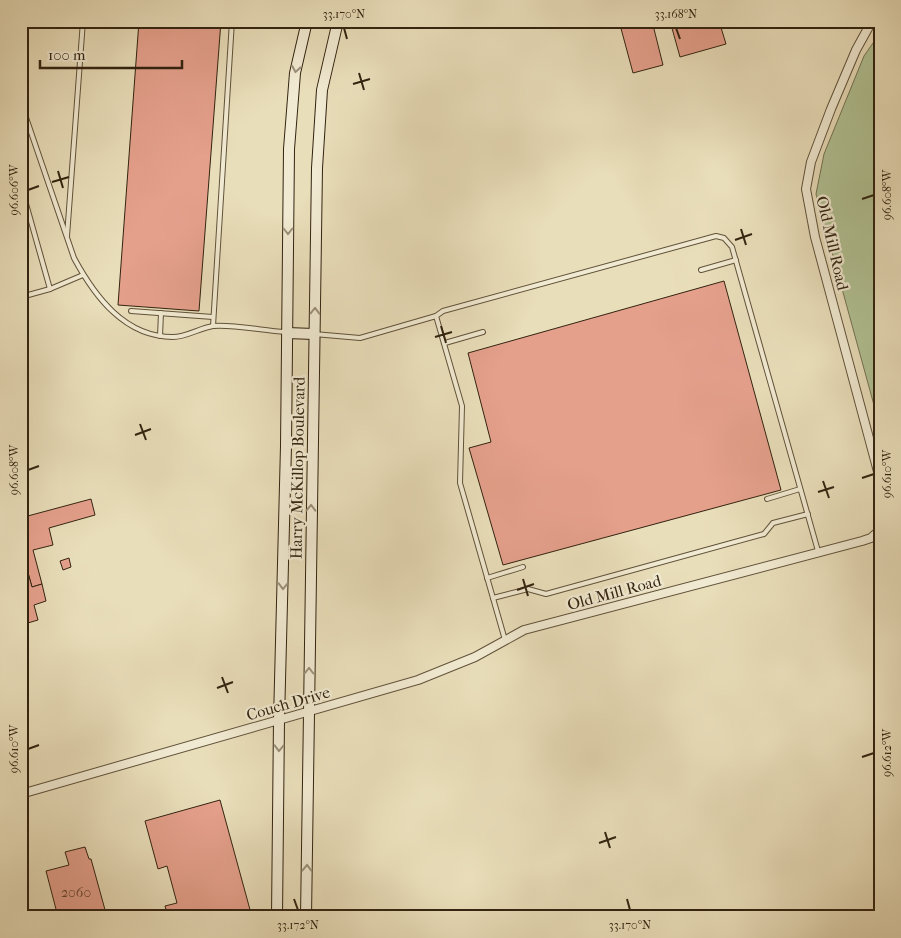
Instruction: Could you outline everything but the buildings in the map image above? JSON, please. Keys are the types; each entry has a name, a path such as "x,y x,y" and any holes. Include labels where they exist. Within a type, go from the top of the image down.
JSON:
{"main road":[{"name":"Harry McKillop Boulevard","path":"277,917 290,123 295,73 307,21"},
{"name":"Harry McKillop Boulevard","path":"306,917 319,119 327,64 338,21"},
{"path":"287,332 314,334"}],"street":[{"name":"Old Mill Road","path":"872,21 856,50 830,109 811,162 806,189 815,237 880,479"},
{"name":"Old Mill Road","path":"555,621 862,541 871,538 880,530"},
{"name":"Couch Drive","path":"21,794 433,675 475,657 524,630 555,621"}],"lane":[{"path":"67,238 83,21"},
{"path":"213,326 232,21"},
{"path":"21,103 67,238 84,275 104,302 134,329 175,338 213,326 287,332"},
{"path":"21,186 50,288"},
{"path":"314,334 360,338 436,316 443,311 716,236 724,238 732,247 736,260 818,552"},
{"path":"701,270 736,260"},
{"path":"21,296 50,288 84,275"},
{"path":"131,311 213,317"},
{"path":"160,336 162,313"},
{"path":"436,316 462,406 460,483 505,640"},
{"path":"444,343 483,332"},
{"path":"767,499 800,489"},
{"path":"493,598 528,589 546,594 764,534 772,523 808,514"},
{"path":"487,578 523,567"}],"green space":[{"path":"880,33 880,427 816,194 824,154 864,56"}]}
